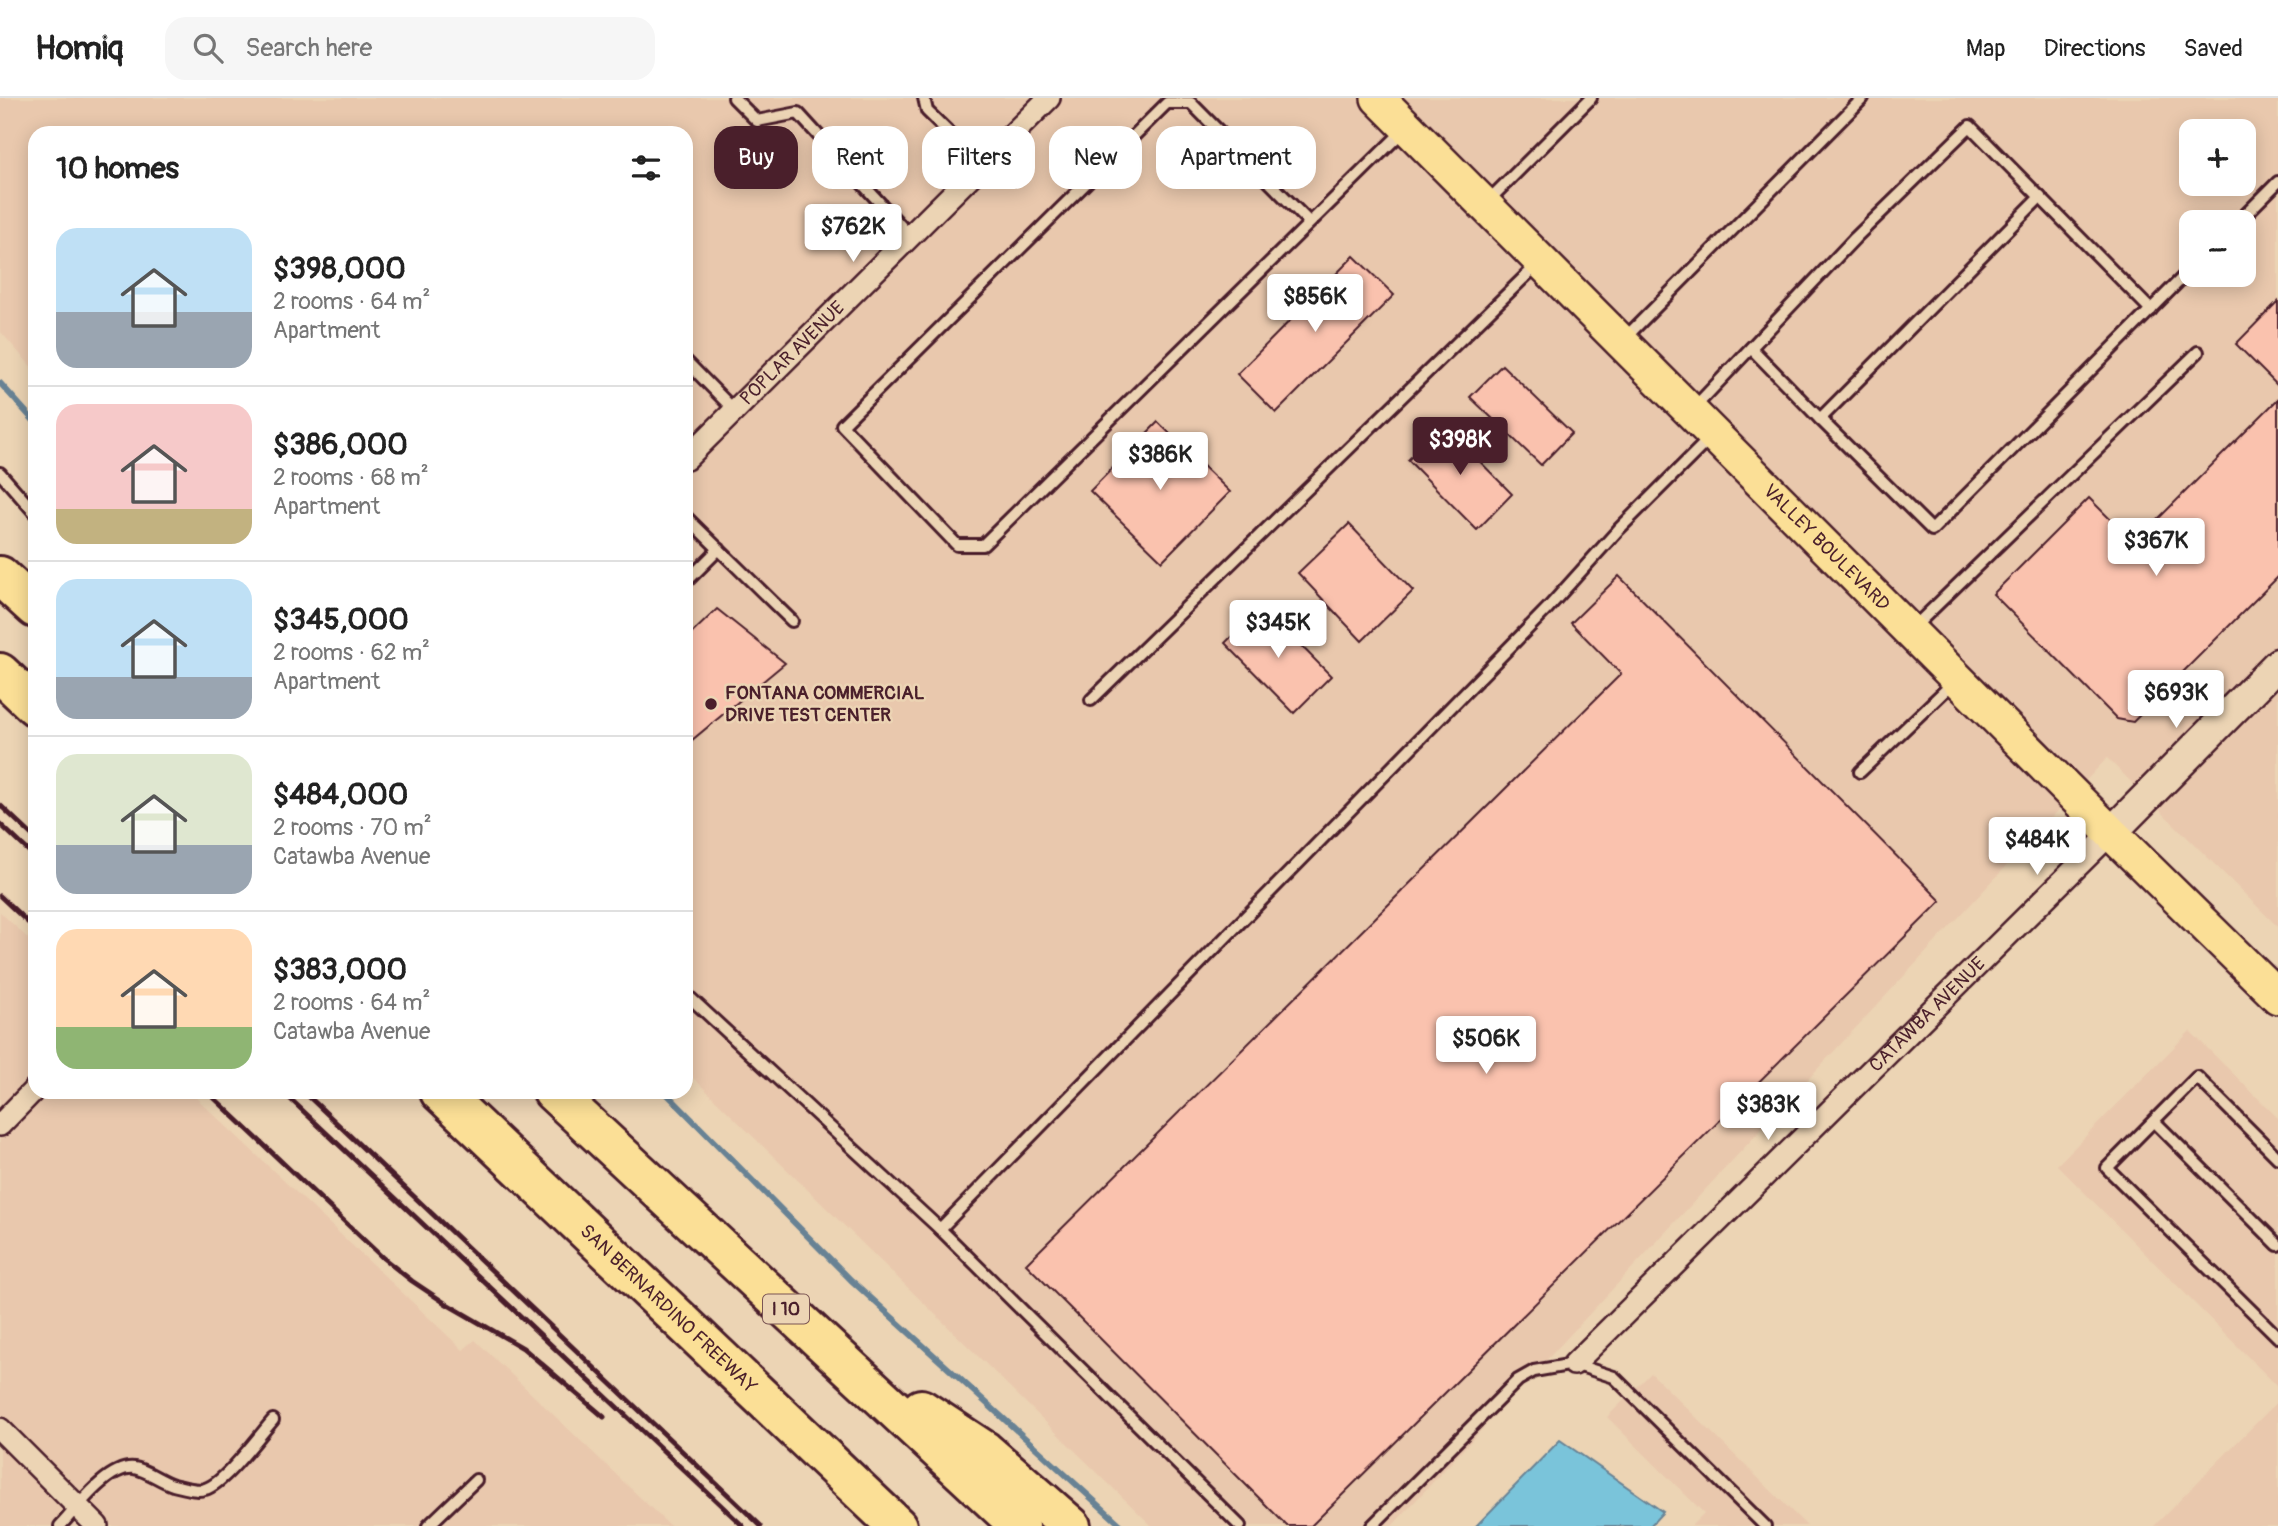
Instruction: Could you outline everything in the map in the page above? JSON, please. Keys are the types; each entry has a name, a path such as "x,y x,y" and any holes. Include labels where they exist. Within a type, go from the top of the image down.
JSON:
{"highway":[{"path":"0,576 28,602"},
{"path":"0,673 28,699"},
{"name":"SAN BERNARDINO FREEWAY","path":"447,1099 897,1526"},
{"name":"I 10","path":"560,1099 1020,1526"},
{"path":"826,1347 985,1451 1071,1526"},
{"path":"790,1426 861,1526"}],"main road":[{"name":"VALLEY BOULEVARD","path":"1384,100 1407,127 2278,997"}],"street":[{"name":"POPLAR AVENUE","path":"1021,126 1049,98"},
{"name":"POPLAR AVENUE","path":"693,452 958,189"},
{"name":"CATAWBA AVENUE","path":"1574,1364 2278,664"},
{"path":"0,1125 28,1096"},
{"path":"0,1429 97,1526"}],"lane":[{"path":"734,98 757,121 798,113 910,236"},
{"path":"924,98 927,111 942,126"},
{"path":"1485,204 1591,98"},
{"path":"1622,342 1863,98"},
{"path":"1309,222 1191,103 1167,103 842,425 957,545 983,545 1407,127"},
{"path":"1691,411 1856,238 1970,126 2151,310"},
{"path":"2250,210 2278,182"},
{"path":"1820,419 2040,197"},
{"path":"1091,700 1541,261"},
{"path":"1751,348 1932,530 2179,281"},
{"path":"1910,631 2198,352"},
{"path":"693,368 735,411"},
{"path":"940,1229 1538,618 1619,529 1714,435"},
{"path":"0,473 28,505"},
{"path":"693,524 792,621"},
{"path":"693,575 719,550"},
{"path":"1860,772 1957,678"},
{"path":"693,1000 940,1229 1240,1526"},
{"path":"2278,1158 2197,1077 2107,1168 2278,1337"},
{"path":"2154,1121 2278,1245"},
{"path":"1372,1526 1518,1380 1534,1371 1574,1364 1614,1377 1765,1526"},
{"path":"60,1526 108,1476 123,1468 137,1468 165,1483 189,1489 205,1489 222,1479 273,1420"},
{"path":"428,1526 476,1480"}],"shaded area":[{"path":"0,98 2278,98 2278,927 2107,758 1392,1526 1152,1526 693,1078 693,126 28,126 28,363 0,331"},
{"path":"0,912 28,938 28,1099 197,1099 463,1350 475,1340 670,1526 0,1526"},
{"path":"2190,1031 2278,1118 2278,1387 2057,1165"},
{"path":"1651,1373 1807,1526 1691,1526 1704,1513 1607,1417"},
{"path":"2278,1401 2278,1526 2154,1526"}],"water":[{"path":"1560,1440 1663,1512 1650,1526 1476,1526"}],"building":[{"path":"1354,256 1394,295 1276,413 1237,374"},
{"path":"2278,301 2278,386 2236,344"},
{"path":"1502,365 1572,433 1541,465 1470,397"},
{"path":"2278,399 2278,577 2133,722 2117,719 1993,594 2089,498 2134,543"},
{"path":"1158,422 1230,492 1162,561 1090,491"},
{"path":"1444,425 1512,494 1477,530 1408,460"},
{"path":"1349,524 1413,591 1362,641 1298,573"},
{"path":"1619,576 1941,901 1311,1526 1287,1526 1026,1264 1621,674 1571,623"},
{"path":"1262,606 1331,676 1294,713 1225,643"},
{"name":"FONTANA COMMERCIAL DRIVE TEST CENTER","path":"717,609 785,663 693,739 693,632"}],"waterway":[{"path":"0,383 28,414"},
{"path":"672,1099 851,1280 1122,1526"}],"railway":[{"path":"0,805 28,831"},
{"path":"0,824 28,850"},
{"path":"0,896 28,922"},
{"path":"215,1099 383,1258 445,1303 523,1348 604,1417"},
{"path":"290,1099 743,1526"},
{"path":"311,1099 761,1526"}],"place":[{"name":"FONTANA COMMERCIAL DRIVE TEST CENTER","path":"711,704"}]}
